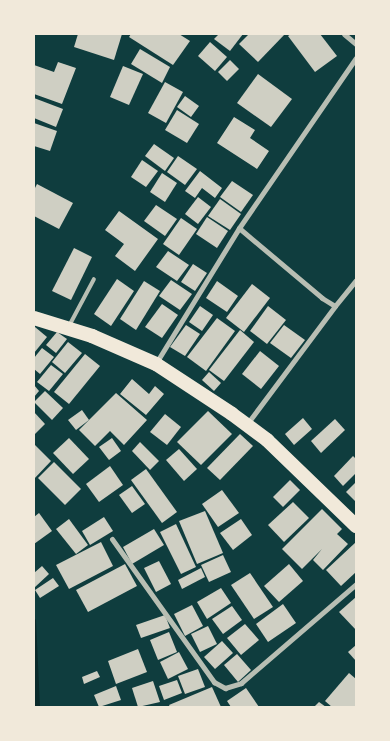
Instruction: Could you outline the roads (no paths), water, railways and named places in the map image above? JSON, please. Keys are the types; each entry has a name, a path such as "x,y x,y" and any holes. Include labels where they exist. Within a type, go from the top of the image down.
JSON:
{"highway":[{"path":"34,318 120,347 156,364 267,440 356,526"}],"street":[{"path":"344,34 356,44"},
{"path":"156,364 239,228 356,58"},
{"path":"239,228 322,298 335,306"},
{"path":"246,424 356,280"},
{"path":"112,539 214,682 224,688 242,683 356,584"}],"lane":[{"path":"68,328 94,279"}],"water":[{"path":"34,618 36,620 40,707 34,707"}]}
